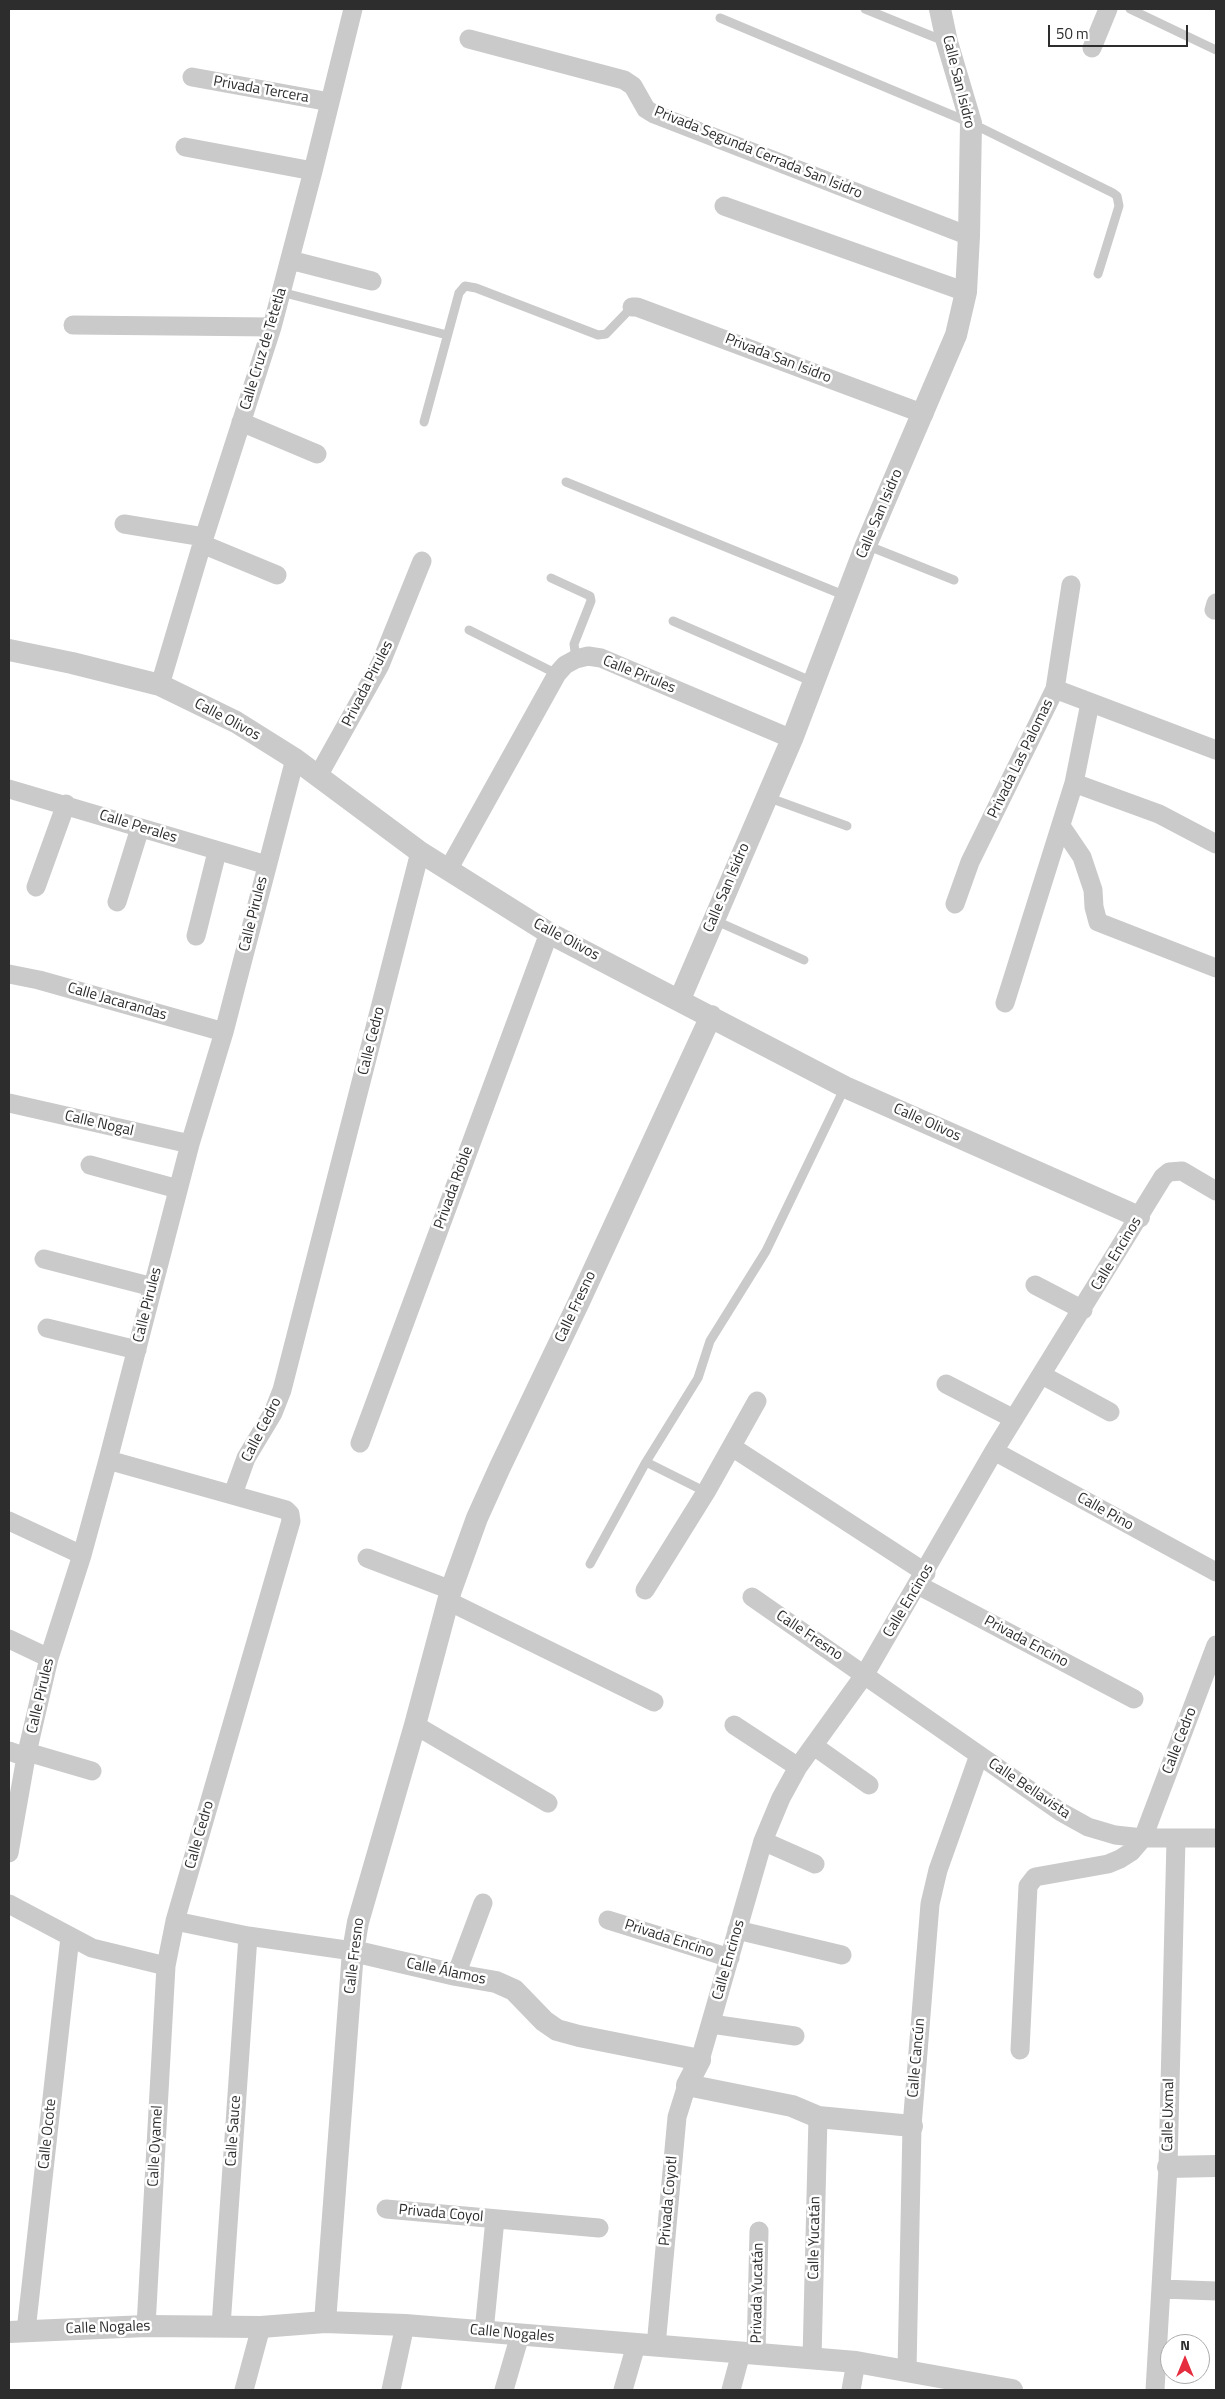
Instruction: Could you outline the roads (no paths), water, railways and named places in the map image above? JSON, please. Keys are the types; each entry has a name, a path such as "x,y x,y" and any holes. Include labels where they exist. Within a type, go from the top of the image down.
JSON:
{"street":[{"name":"Calle Cruz de Tetetla","path":"160,685 203,541 272,327 353,9"},
{"name":"Calle San Isidro","path":"680,1000 792,739 866,545 924,414 956,335 966,292 971,124 947,42 940,9"},
{"path":"1092,48 1108,9"},
{"name":"Privada Segunda Cerrada San Isidro","path":"469,39 624,80 633,86 646,109 654,114 969,236"},
{"name":"Privada Tercera","path":"192,77 330,102"},
{"path":"185,147 313,171"},
{"path":"724,206 966,292"},
{"path":"290,260 372,281"},
{"name":"Privada San Isidro","path":"632,307 637,307 924,414"},
{"path":"73,325 272,327"},
{"path":"241,422 317,454"},
{"path":"124,524 203,541 277,575"},
{"name":"Privada Pirules","path":"318,776 380,665 422,561"},
{"path":"1055,690 1072,585"},
{"name":"Calle Olivos","path":"9,650 72,662 160,685 236,722 296,759 420,852 549,933 845,1087 1139,1216"},
{"name":"Calle Pirules","path":"576,659 588,656 601,658 792,739"},
{"path":"448,870 557,674 565,665 576,659"},
{"name":"Privada Las Palomas","path":"955,904 970,862 1055,690 1216,750"},
{"path":"1005,1003 1074,783 1090,703"},
{"name":"Calle Pirules","path":"9,1853 21,1753 82,1555 190,1144 224,1032 296,759"},
{"path":"1074,783 1159,814 1216,844"},
{"name":"Calle Perales","path":"9,789 66,804 217,852 267,865"},
{"path":"36,887 66,804"},
{"path":"1061,826 1082,857 1094,890 1094,907 1098,922 1216,968"},
{"path":"116,902 140,828"},
{"path":"196,936 217,852"},
{"name":"Calle Cedro","path":"166,1966 175,1921 291,1521 290,1514 286,1510 233,1494 246,1458 273,1413 282,1390 420,852"},
{"name":"Privada Roble","path":"360,1443 549,933"},
{"name":"Calle Jacarandas","path":"9,974 39,980 224,1032"},
{"name":"Calle Fresno","path":"325,2322 353,1951 358,1922 450,1596 477,1518 496,1475 582,1295 711,1016"},
{"name":"Calle Nogal","path":"9,1103 190,1144"},
{"path":"90,1165 178,1189"},
{"name":"Calle Encinos","path":"700,2060 763,1841 781,1798 798,1767 865,1674 922,1579 994,1451 1083,1310 1163,1177 1175,1170 1190,1174 1216,1191"},
{"path":"44,1258 153,1287"},
{"path":"1035,1286 1083,1310"},
{"path":"47,1328 137,1350"},
{"path":"1042,1375 1110,1412"},
{"path":"946,1384 1014,1419"},
{"path":"645,1590 706,1492 757,1401"},
{"name":"Privada Encino","path":"732,1447 922,1579 1134,1699"},
{"name":"Calle Pino","path":"994,1451 1216,1572"},
{"path":"108,1460 233,1494"},
{"path":"9,1521 82,1555"},
{"path":"367,1558 450,1596 654,1702"},
{"name":"Calle Fresno","path":"752,1597 865,1674"},
{"path":"9,1638 49,1658"},
{"name":"Calle Cedro","path":"1143,1838 1216,1645"},
{"name":"Calle Bellavista","path":"865,1674 1061,1812 1088,1827 1116,1835 1143,1838 1216,1838"},
{"path":"415,1725 548,1803"},
{"path":"734,1725 798,1767"},
{"path":"814,1746 868,1785"},
{"path":"21,1753 92,1771"},
{"name":"Calle Cancún","path":"907,2370 912,2126 930,1904 938,1870 979,1755"},
{"path":"1020,2050 1028,1886 1035,1877 1108,1864 1120,1860 1131,1852 1143,1838"},
{"name":"Calle Uxmal","path":"1155,2390 1168,2167 1176,1839"},
{"path":"763,1841 815,1864"},
{"path":"456,1975 483,1903"},
{"path":"9,1904 92,1948 166,1966"},
{"name":"Privada Encino","path":"608,1920 730,1958"},
{"name":"Calle Álamos","path":"175,1921 248,1936 353,1951 456,1975 496,1982 514,1990 544,2022 557,2030 700,2060"},
{"path":"738,1930 842,1955"},
{"name":"Calle Sauce","path":"221,2326 248,1936"},
{"name":"Calle Ocote","path":"17,2331 70,1937"},
{"name":"Calle Oyamel","path":"146,2326 166,1966"},
{"path":"711,2024 795,2036"},
{"name":"Privada Coyotl","path":"623,2390 646,2346 677,2117 687,2085 700,2060"},
{"path":"687,2085 792,2106 818,2117 912,2126"},
{"name":"Calle Yucatán","path":"812,2358 818,2117"},
{"path":"1168,2167 1216,2166"},
{"name":"Privada Coyol","path":"386,2209 599,2228"},
{"name":"Privada Coyol","path":"484,2332 495,2219"},
{"name":"Privada Yucatán","path":"731,2390 748,2354 759,2231"},
{"path":"1162,2290 1216,2291"},
{"name":"Calle Nogales","path":"17,2331 146,2326 260,2327 325,2322 404,2325 856,2362 1012,2390"},
{"path":"391,2390 404,2325"},
{"path":"244,2390 260,2327"},
{"path":"504,2390 520,2335"},
{"path":"851,2390 856,2362"}],"lane":[{"path":"865,9 947,42"},
{"path":"1130,9 1216,50"},
{"path":"720,18 971,124 1117,196 1118,212 1098,274"},
{"path":"424,422 459,293 465,286 476,288 602,336 632,307"},
{"path":"281,292 447,335"},
{"path":"566,482 846,596"},
{"path":"866,545 954,580"},
{"path":"551,578 590,596 590,601 574,644 576,659"},
{"path":"673,621 814,682"},
{"path":"469,630 557,674"},
{"path":"766,797 847,826"},
{"path":"714,919 804,960"},
{"path":"590,1564 646,1462 698,1378 710,1341 766,1251 845,1087"},
{"path":"646,1462 706,1492"}]}
